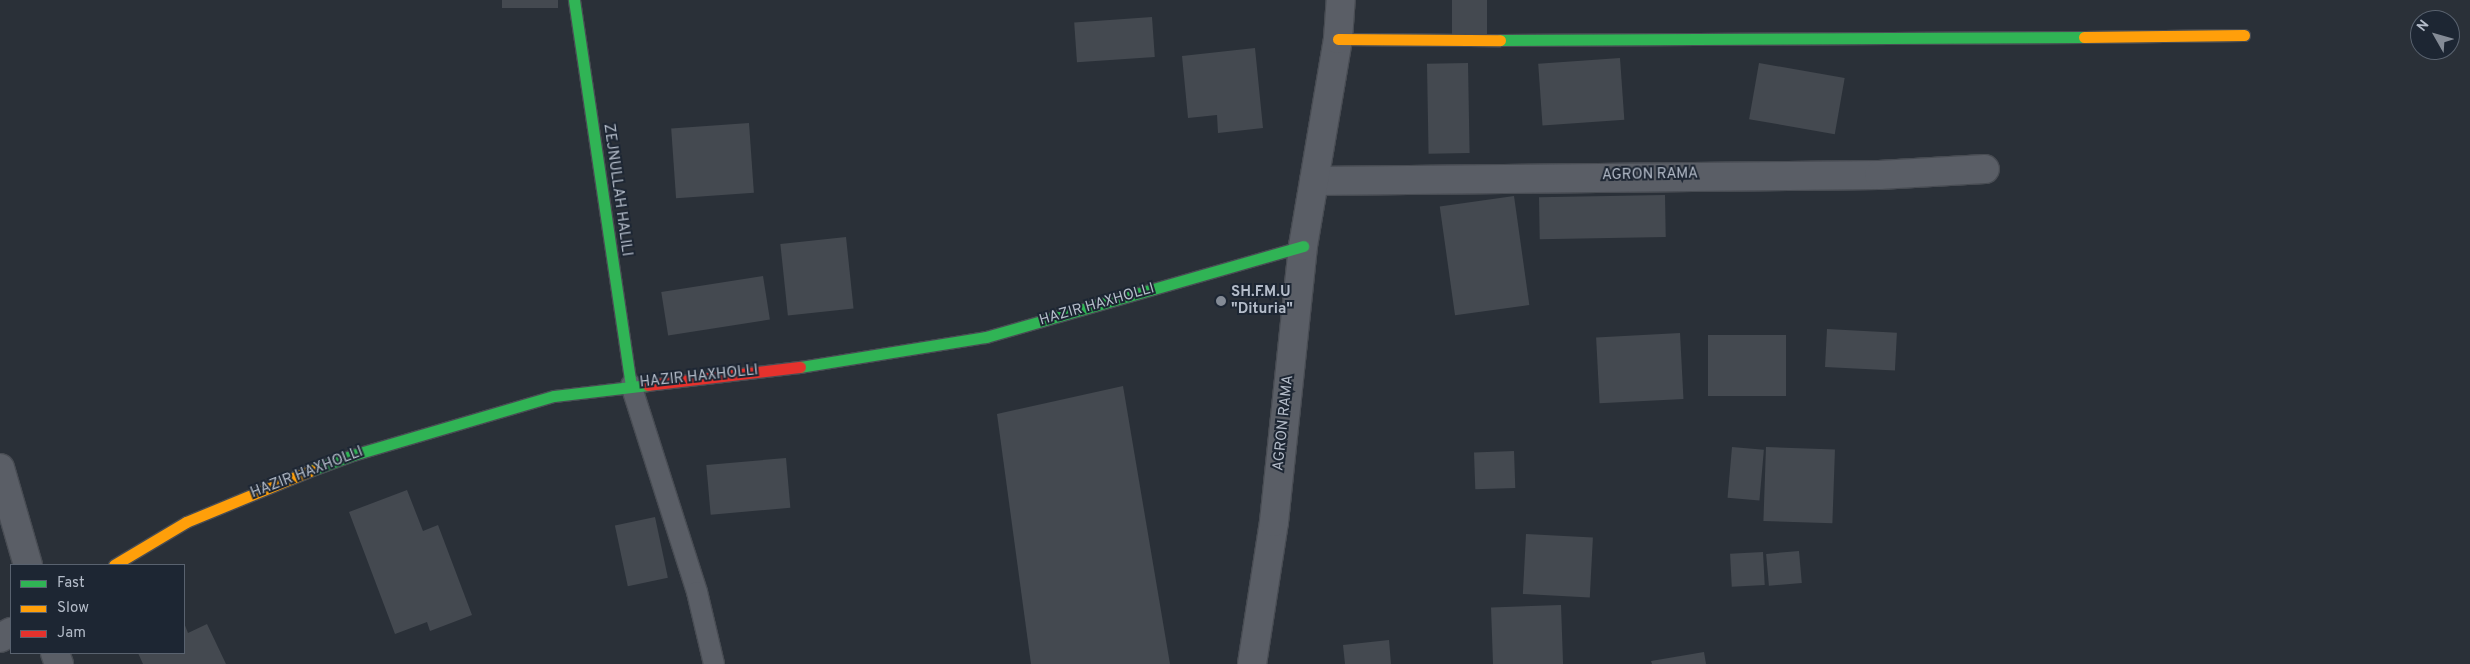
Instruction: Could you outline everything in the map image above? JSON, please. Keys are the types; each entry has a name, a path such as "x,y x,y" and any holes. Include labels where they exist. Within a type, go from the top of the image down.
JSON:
{"street":[{"name":"ZEJNULLAH HALILI","path":"574,0 631,385"},
{"name":"AGRON RAMA","path":"1252,664 1274,522 1302,246 1338,39 1342,0"},
{"path":"1338,39 1644,41 2244,35"},
{"name":"AGRON RAMA","path":"1314,181 1879,175 1985,169"},
{"name":"HAZIR HAXHOLLI","path":"116,564 186,522 353,455 554,396 631,385 856,360 986,336 1302,246"},
{"path":"0,468 28,564"}],"lane":[{"path":"631,385 697,592 714,664"}],"building":[{"path":"502,0 558,0 558,8 502,8"},
{"path":"1452,0 1487,0 1487,40 1452,40"},
{"path":"1152,17 1155,57 1077,62 1074,22"},
{"path":"1255,48 1263,128 1218,133 1217,115 1188,118 1182,56"},
{"path":"1620,58 1624,120 1543,126 1538,64"},
{"path":"1468,63 1470,153 1429,154 1427,64"},
{"path":"1759,63 1845,78 1835,134 1749,119"},
{"path":"749,123 754,193 676,198 671,128"},
{"path":"1665,195 1666,237 1540,239 1539,197"},
{"path":"1514,196 1529,305 1455,315 1440,206"},
{"path":"846,237 854,309 788,316 780,244"},
{"path":"763,276 770,319 668,336 661,292"},
{"path":"1827,329 1897,333 1895,371 1825,367"},
{"path":"1680,333 1683,399 1600,403 1596,337"},
{"path":"1708,335 1786,335 1786,396 1708,396"},
{"path":"1123,386 1170,664 1031,664 997,414"},
{"path":"1732,447 1764,450 1759,501 1728,498"},
{"path":"1766,447 1835,449 1832,523 1763,521"},
{"path":"1514,451 1515,488 1475,489 1474,452"},
{"path":"786,458 790,508 711,515 706,465"},
{"path":"407,490 423,531 438,525 472,615 430,631 427,622 395,634 349,512"},
{"path":"655,517 668,578 628,586 615,526"},
{"path":"1526,534 1593,538 1590,597 1523,594"},
{"path":"1799,551 1802,583 1769,586 1766,554"},
{"path":"1763,552 1765,585 1732,587 1730,554"},
{"path":"1561,605 1563,664 1493,664 1491,607"},
{"path":"207,624 226,664 143,664 138,654 185,654 185,626 188,633"},
{"path":"1389,640 1391,664 1345,664 1343,645"},
{"path":"1704,652 1706,664 1652,664 1651,661"}],"traffic: fast":[{"path":"574,0 631,385"},
{"path":"1500,40 2084,37"},
{"path":"800,367 986,337 1303,246"},
{"path":"312,470 353,455 554,396 648,385"}],"traffic: slow":[{"path":"2084,37 2244,35"},
{"path":"1338,39 1500,40"},
{"path":"116,564 186,522 312,470"}],"traffic: jam":[{"path":"648,385 800,367"}],"place":[{"name":"SH.F.M.U \"Dituria\"","path":"1221,301"}]}
